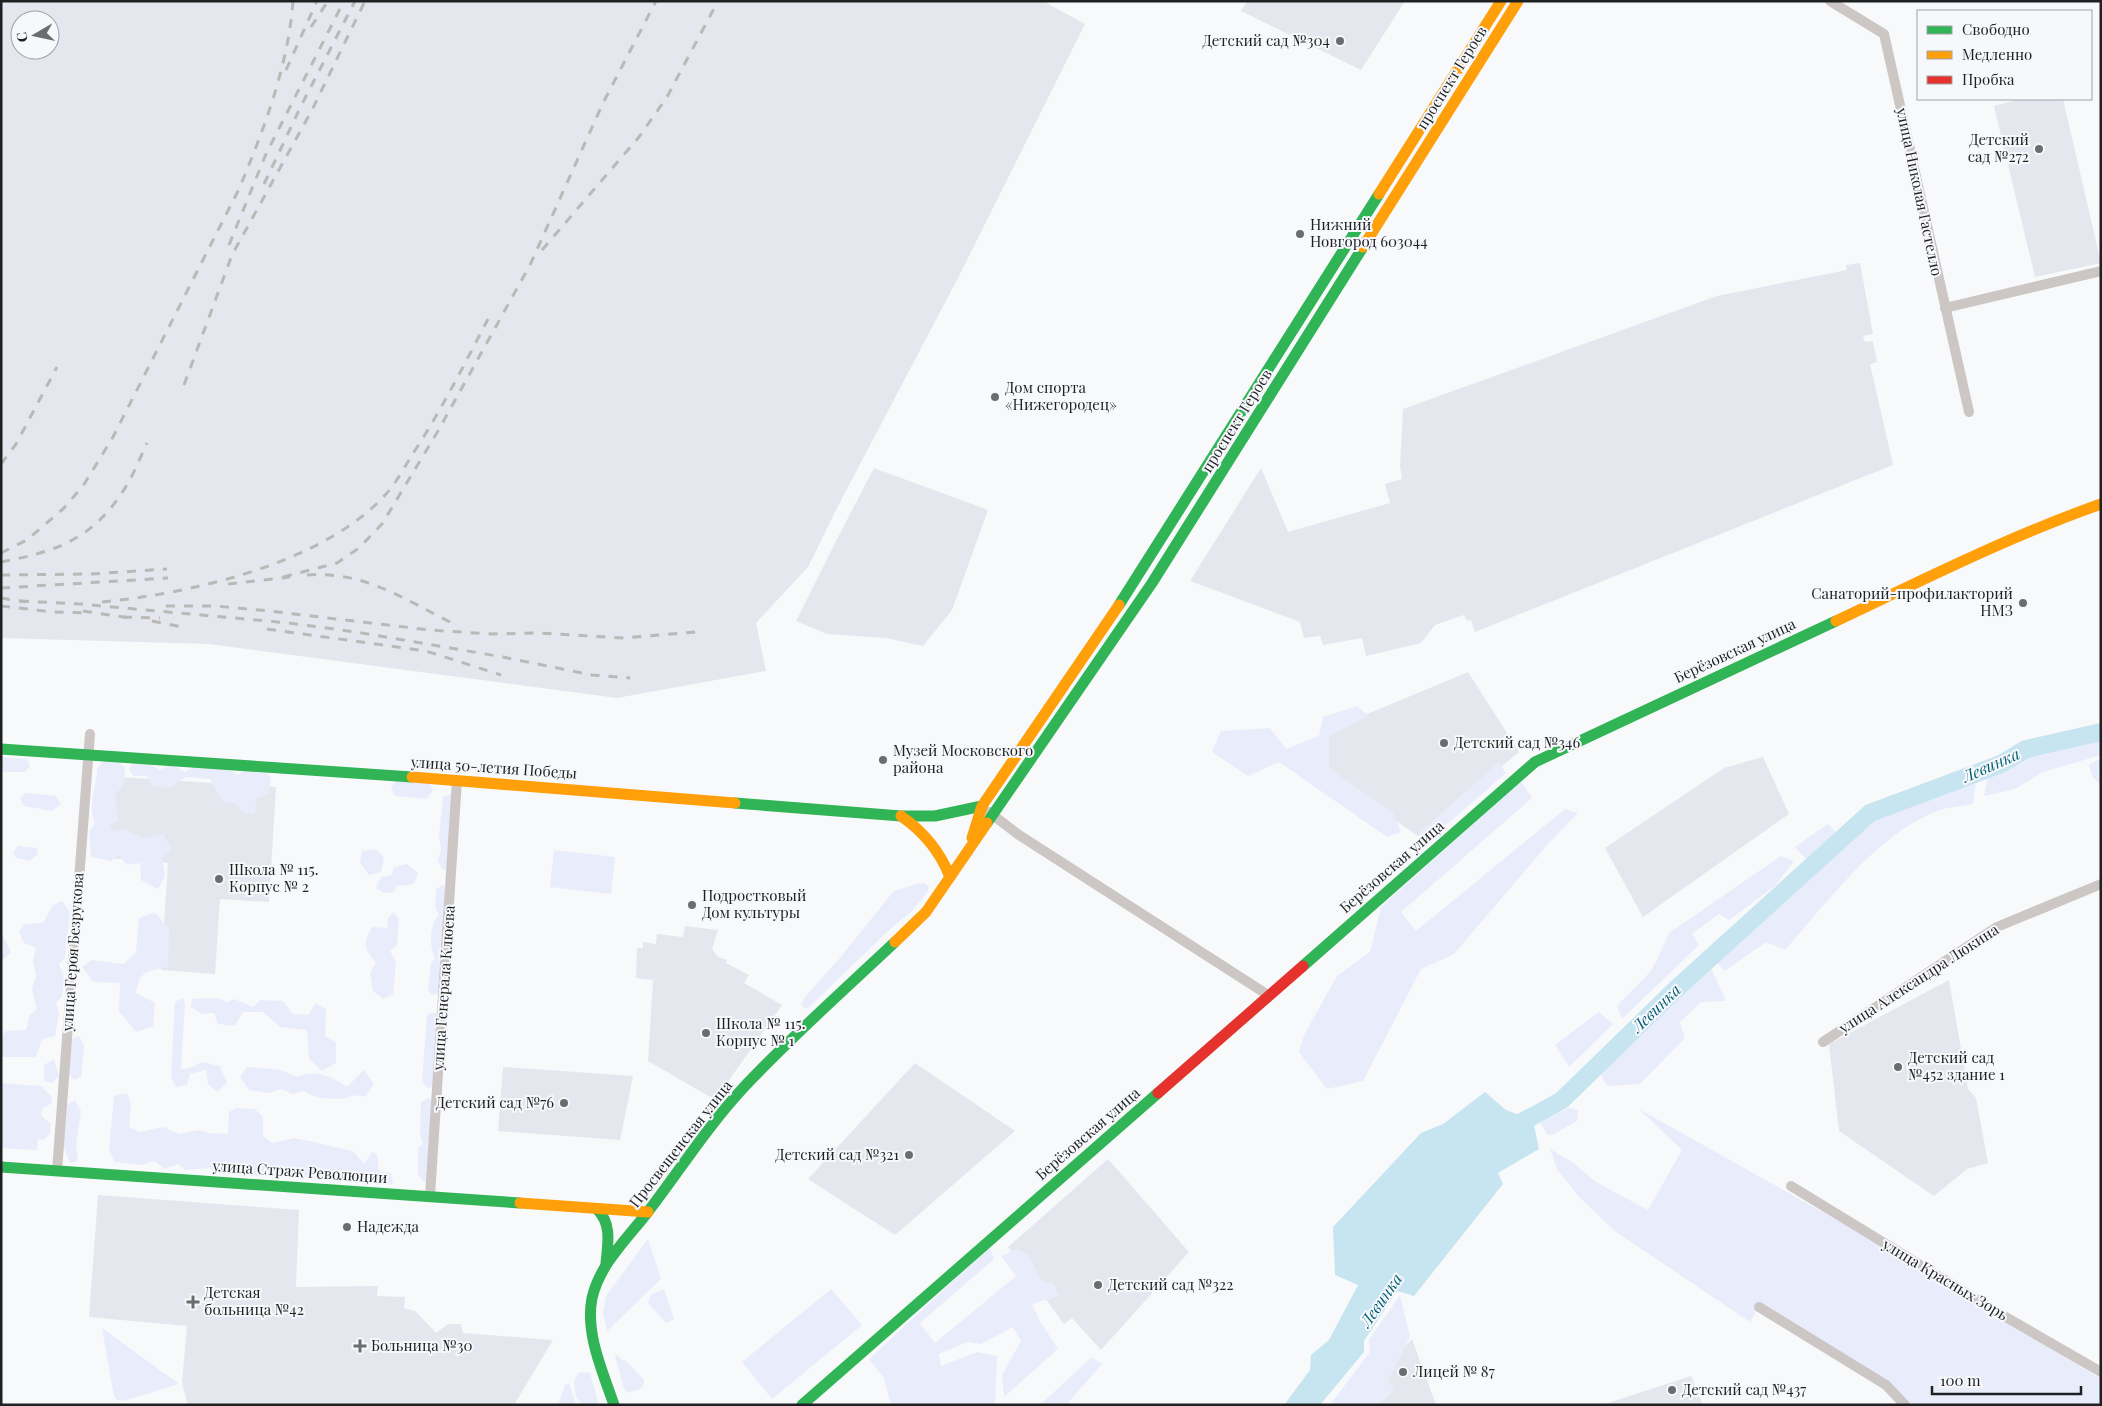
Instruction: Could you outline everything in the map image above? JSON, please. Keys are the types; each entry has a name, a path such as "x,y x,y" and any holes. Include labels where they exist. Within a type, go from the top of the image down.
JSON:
{"street":[{"name":"проспект Героев","path":"969,848 982,806 1129,591 1501,1"},
{"name":"проспект Героев","path":"950,877 1152,583 1518,1"},
{"name":"улица Николая Гастелло","path":"1830,1 1884,34 1969,412"},
{"path":"1945,308 2101,271"},
{"name":"Берёзовская улица","path":"802,1405 1535,762 1968,560 2061,518 2101,504"},
{"name":"улица Героя Безрукова","path":"57,1170 90,734"},
{"name":"улица 50-летия Победы","path":"1,749 457,780 901,816 935,816 982,806"},
{"name":"улица Генерала Клюева","path":"430,1196 457,780"},
{"path":"982,806 1019,835 1268,995"},
{"path":"901,816 919,828 930,841 944,859 950,877"},
{"name":"Просвещенская улица","path":"614,1405 595,1342 589,1314 594,1288 606,1264 648,1212 698,1141 738,1093 926,912 950,877"},
{"name":"улица Александра Люкина","path":"1823,1042 1997,927 2101,884"},
{"name":"улица Страж Революции","path":"1,1167 648,1212"},
{"name":"улица Красных Зорь","path":"1791,1186 1997,1312 2101,1372"},
{"path":"597,1209 605,1216 608,1227 606,1264"},
{"path":"1759,1306 1886,1385 1905,1405"}],"shaded area":[{"path":"1,1 1043,1 1085,24 959,276 808,567 756,623 766,671 617,698 209,644 1,638"},
{"name":"Детский сад №304","path":"1247,1 1405,1 1361,70 1241,11"},
{"name":"Детский сад №272","path":"2015,100 2063,100 2101,263 2035,277 1994,106"},
{"path":"1860,263 1873,334 1863,336 1865,342 1873,341 1877,362 1870,364 1893,465 1475,632 1471,620 1467,621 1464,615 1435,625 1421,643 1366,656 1362,638 1323,645 1320,636 1304,638 1300,622 1190,581 1261,468 1288,532 1390,503 1385,484 1402,479 1400,466 1403,409 1717,296 1847,270 1846,265"},
{"path":"874,468 988,510 952,610 923,646 886,638 827,634 796,621"},
{"path":"1468,672 1519,752 1418,836 1323,771 1322,733"},
{"path":"1357,706 1369,716 1329,736 1329,768 1393,813 1401,832 1387,837 1279,762 1248,776 1212,752 1221,731 1270,728 1286,749 1319,736 1323,717"},
{"path":"2101,736 2101,755 2043,772 2015,789 1984,796 1989,773 2030,752"},
{"path":"1,757 27,759 30,766 25,772 1,772"},
{"path":"1763,757 1789,814 1643,917 1605,848 1724,768"},
{"path":"106,759 118,761 125,768 124,784 115,795 119,820 109,826 114,832 123,829 143,838 163,834 172,850 162,858 165,876 158,889 141,880 140,863 127,865 119,855 111,861 91,857 89,832 95,823 92,802 97,769"},
{"path":"2101,759 2101,786 2092,776 2089,764"},
{"path":"134,761 148,762 160,770 172,764 185,772 204,766 226,768 237,775 245,770 265,770 271,778 269,794 256,798 255,814 243,813 235,803 223,802 210,779 186,777 169,788 152,786 147,776 134,776 129,770"},
{"path":"1499,762 1506,773 1425,843 1420,832"},
{"name":"Школа № 115. Корпус № 2","path":"102,776 276,787 269,902 220,899 215,974 161,970 168,863 96,857"},
{"path":"399,778 428,781 433,791 426,799 395,796 391,787"},
{"path":"1521,781 1532,798 1401,912 1416,931 1565,809 1578,813 1548,844 1454,954 1421,969 1363,1081 1327,1089 1299,1052 1304,1035 1337,976 1370,952 1381,907"},
{"path":"1976,782 1973,804 1940,810 1917,821 1895,835 1855,871 1785,950 1766,942 1725,971 1716,962 1872,817 1967,783"},
{"path":"25,793 56,796 61,804 52,811 24,806 20,798"},
{"path":"452,793 450,868 443,870 438,861 441,850 439,836 443,797"},
{"path":"1828,824 1839,835 1807,860 1795,847"},
{"path":"18,846 37,848 38,854 30,861 16,858 13,852"},
{"path":"376,849 384,858 381,872 369,875 360,863 362,851"},
{"path":"554,850 615,857 611,894 550,887"},
{"path":"1781,856 1794,861 1775,886 1729,920 1719,914 1692,934 1699,945 1622,1019 1617,1006 1650,972 1669,933"},
{"path":"407,864 418,873 414,884 397,886 394,892 384,893 376,888 381,877 392,875 394,867"},
{"path":"924,883 929,886 928,891 913,910 805,1009 801,1004 805,997 839,959 893,892 915,884"},
{"path":"443,885 447,900 443,914 446,919 444,950 439,959 442,968 440,992 432,995 428,990 431,963 435,958 431,936 433,924 439,915 435,907 436,889"},
{"path":"62,901 70,912 65,958 59,964 64,977 62,997 56,1002 59,1014 55,1036 42,1039 36,1057 2,1057 1,1037 6,1031 26,1030 30,1015 37,1009 32,989 36,976 33,960 36,948 24,943 19,932 25,924 43,923 53,905"},
{"path":"155,912 169,929 168,967 150,971 139,980 136,993 155,1003 153,1026 136,1032 119,1011 120,983 93,982 82,967 92,960 124,964 136,952 139,918"},
{"path":"393,912 399,918 397,945 390,951 396,962 393,994 383,999 373,991 370,973 376,962 367,949 366,941 372,927 387,928 388,918"},
{"name":"Школа № 115. Корпус № 1","path":"685,926 718,930 712,949 718,957 727,960 726,963 749,975 744,983 782,1005 720,1093 710,1097 648,1061 653,980 636,978 637,948 643,948 643,942 656,944 657,934 683,937"},
{"path":"1,933 11,952 1,962"},
{"path":"1710,966 1726,1001 1701,1002 1680,1022 1685,1038 1640,1084 1607,1086 1601,1075 1689,984"},
{"name":"Детский сад №452 здание 1","path":"1949,980 1968,1089 1976,1098 1988,1163 1967,1169 1934,1196 1839,1131 1829,1044"},
{"path":"183,998 185,1004 181,1069 190,1068 202,1062 220,1066 227,1083 217,1092 208,1084 206,1070 190,1074 187,1085 176,1087 171,1077 175,1002"},
{"path":"217,998 227,1002 234,999 253,1007 260,1000 283,1001 293,1014 308,1015 316,1003 326,1009 325,1036 336,1042 336,1063 322,1071 309,1059 307,1030 280,1027 263,1012 243,1012 235,1026 218,1024 214,1013 202,1014 191,1007 192,999"},
{"path":"439,1012 437,1084 429,1088 422,1082 427,1014"},
{"path":"1599,1012 1613,1024 1569,1067 1555,1045"},
{"path":"79,1036 84,1045 81,1077 74,1080 68,1073 72,1039"},
{"path":"54,1059 59,1076 52,1083 44,1081 44,1065"},
{"name":"Детский сад №321","path":"915,1063 1015,1131 895,1235 808,1179"},
{"path":"247,1067 281,1070 297,1077 311,1074 323,1075 347,1087 364,1070 374,1084 365,1097 357,1095 329,1099 314,1096 304,1091 293,1094 281,1089 269,1093 249,1090 240,1077"},
{"name":"Детский сад №76","path":"503,1067 633,1076 620,1140 498,1131"},
{"path":"1,1083 41,1086 51,1096 52,1103 42,1109 41,1116 51,1124 50,1133 44,1140 38,1139 37,1150 1,1148"},
{"path":"127,1093 131,1104 129,1127 140,1132 163,1127 179,1134 200,1130 208,1133 228,1134 229,1112 236,1108 255,1109 263,1117 263,1136 272,1143 295,1138 353,1151 364,1164 372,1152 377,1154 379,1171 391,1173 393,1184 384,1185 351,1181 343,1172 330,1177 305,1178 294,1168 281,1176 268,1166 260,1176 215,1173 210,1168 185,1170 178,1164 164,1169 154,1161 142,1165 115,1162 109,1150 114,1096"},
{"path":"429,1098 434,1103 433,1137 427,1143 433,1152 432,1176 424,1183 418,1174 418,1148 423,1144 420,1134 421,1102"},
{"path":"75,1100 81,1111 76,1146 78,1161 70,1163 63,1146 67,1105"},
{"path":"1568,1108 1578,1110 1577,1121 1554,1134 1548,1135 1539,1121"},
{"path":"1639,1109 1846,1225 2101,1379 2101,1405 1905,1405 1886,1385 1759,1307 1750,1322 1616,1232 1579,1197 1557,1169 1550,1149 1572,1162 1596,1182 1648,1210 1682,1150"},
{"name":"Детский сад №322","path":"1108,1159 1189,1252 1101,1350 1072,1318 1064,1324 1008,1247"},
{"path":"98,1195 299,1210 296,1287 378,1286 377,1296 405,1297 404,1308 415,1311 436,1333 448,1324 461,1324 463,1333 553,1340 514,1405 188,1405 182,1383 187,1326 89,1317"},
{"path":"648,1239 661,1279 607,1331 603,1313 606,1296"},
{"path":"990,1247 994,1259 920,1323 935,1343 1016,1276 1001,1256 1017,1249 1029,1255 1041,1280 1054,1284 1059,1296 1032,1304 1040,1321 1058,1349 1004,1397 1002,1375 1021,1341 1013,1327 981,1344 967,1342 939,1354 941,1366 977,1352 997,1356 995,1405 891,1405 884,1378 869,1359"},
{"path":"664,1289 674,1319 666,1323 648,1303 651,1294"},
{"path":"831,1289 862,1325 772,1399 742,1362"},
{"path":"1400,1295 1410,1337 1388,1381 1394,1390 1379,1405 1330,1405 1370,1352 1369,1340"},
{"path":"102,1328 179,1384 124,1401 117,1400 114,1397"},
{"name":"Лицей № 87","path":"1412,1339 1436,1405 1353,1405"},
{"path":"617,1355 623,1361 625,1360 644,1380 641,1388 627,1393 624,1389 615,1356"},
{"path":"1092,1357 1102,1364 1066,1405 1040,1405"},
{"path":"579,1372 590,1373 599,1405 582,1405 576,1396 574,1381"},
{"name":"Детский сад №437","path":"1691,1376 1703,1405 1602,1405"},
{"path":"569,1384 576,1405 558,1405 565,1385"}],"water":[{"path":"1485,1092 1506,1110 1517,1114 1527,1109 1532,1116 1539,1149 1498,1173 1503,1184 1414,1296 1397,1291 1364,1341 1364,1352 1320,1405 1284,1405 1310,1370 1311,1355 1329,1340 1358,1285 1335,1275 1333,1227 1421,1133 1443,1124"}],"waterway":[{"name":"Левинка","path":"1513,1130 1521,1123 1562,1100 1676,989 1870,813 2001,764 2026,749 2101,732"}],"railway":[{"path":"1,553 27,540 63,509 83,486 113,437 239,189 274,97 286,50 293,1"},
{"path":"286,70 317,1"},
{"path":"311,27 328,1"},
{"path":"229,245 266,154 344,1"},
{"path":"264,184 302,104 355,1"},
{"path":"184,385 232,255 312,110 365,1"},
{"path":"283,577 337,563 359,548 382,524 438,431 530,265 603,103 656,1"},
{"path":"542,250 639,137 667,97 718,1"},
{"path":"102,602 178,591 259,569 298,554 334,535 366,513 392,487 400,475 442,405 488,319"},
{"path":"1,464 16,444 57,367"},
{"path":"1,562 37,554 69,542 83,534 109,510 125,488 147,443"},
{"path":"1,575 91,574 167,569"},
{"path":"307,575 347,577 365,582 382,588 450,622"},
{"path":"228,584 290,577"},
{"path":"1,588 168,578"},
{"path":"1,598 26,602"},
{"path":"20,601 80,604 289,623 356,632 503,657 592,675 630,678"},
{"path":"1,606 53,612 90,613"},
{"path":"166,606 216,606 430,630 491,634 538,633 624,638 696,632"},
{"path":"83,611 130,618"},
{"path":"123,617 160,618"},
{"path":"152,621 187,628"},
{"path":"267,629 426,651 501,675"}],"traffic: fast":[{"path":"1119,605 1379,194"},
{"path":"987,823 1152,583 1363,247"},
{"path":"1303,966 1535,762 1836,621"},
{"path":"1,749 412,777"},
{"path":"735,803 901,816 935,816 982,806"},
{"path":"614,1405 596,1353 590,1312 596,1286 607,1263 647,1213 706,1133 744,1087 799,1031 895,942"},
{"path":"802,1405 1158,1093"},
{"path":"1,1167 520,1203"},
{"path":"597,1209 607,1227 606,1263"}],"traffic: slow":[{"path":"1379,194 1501,1"},
{"path":"1363,247 1518,1"},
{"path":"1836,621 2000,544 2101,504"},
{"path":"972,838 982,806 1119,605"},
{"path":"412,777 735,803"},
{"path":"901,816 917,829 936,850 950,877"},
{"path":"895,942 926,912 987,823"},
{"path":"520,1203 648,1212"}],"traffic: jam":[{"path":"1158,1093 1303,966"}],"place":[{"name":"Детский сад №304","path":"1340,41"},
{"name":"Детский сад №272","path":"2039,149"},
{"name":"Нижний Новгород 603044","path":"1300,234"},
{"name":"Дом спорта «Нижегородец»","path":"995,397"},
{"name":"Санаторий-профилакторий НМЗ","path":"2023,603"},
{"name":"Детский сад №346","path":"1444,743"},
{"name":"Музей Московского района","path":"883,760"},
{"name":"Школа № 115. Корпус № 2","path":"219,879"},
{"name":"Подростковый Дом культуры","path":"692,905"},
{"name":"Школа № 115. Корпус № 1","path":"706,1033"},
{"name":"Детский сад №452 здание 1","path":"1898,1067"},
{"name":"Детский сад №76","path":"564,1103"},
{"name":"Детский сад №321","path":"909,1155"},
{"name":"Надежда","path":"347,1227"},
{"name":"Детский сад №322","path":"1098,1285"},
{"name":"Детская больница №42","path":"193,1302"},
{"name":"Больница №30","path":"360,1346"},
{"name":"Лицей № 87","path":"1403,1372"},
{"name":"Детский сад №437","path":"1672,1390"}]}
